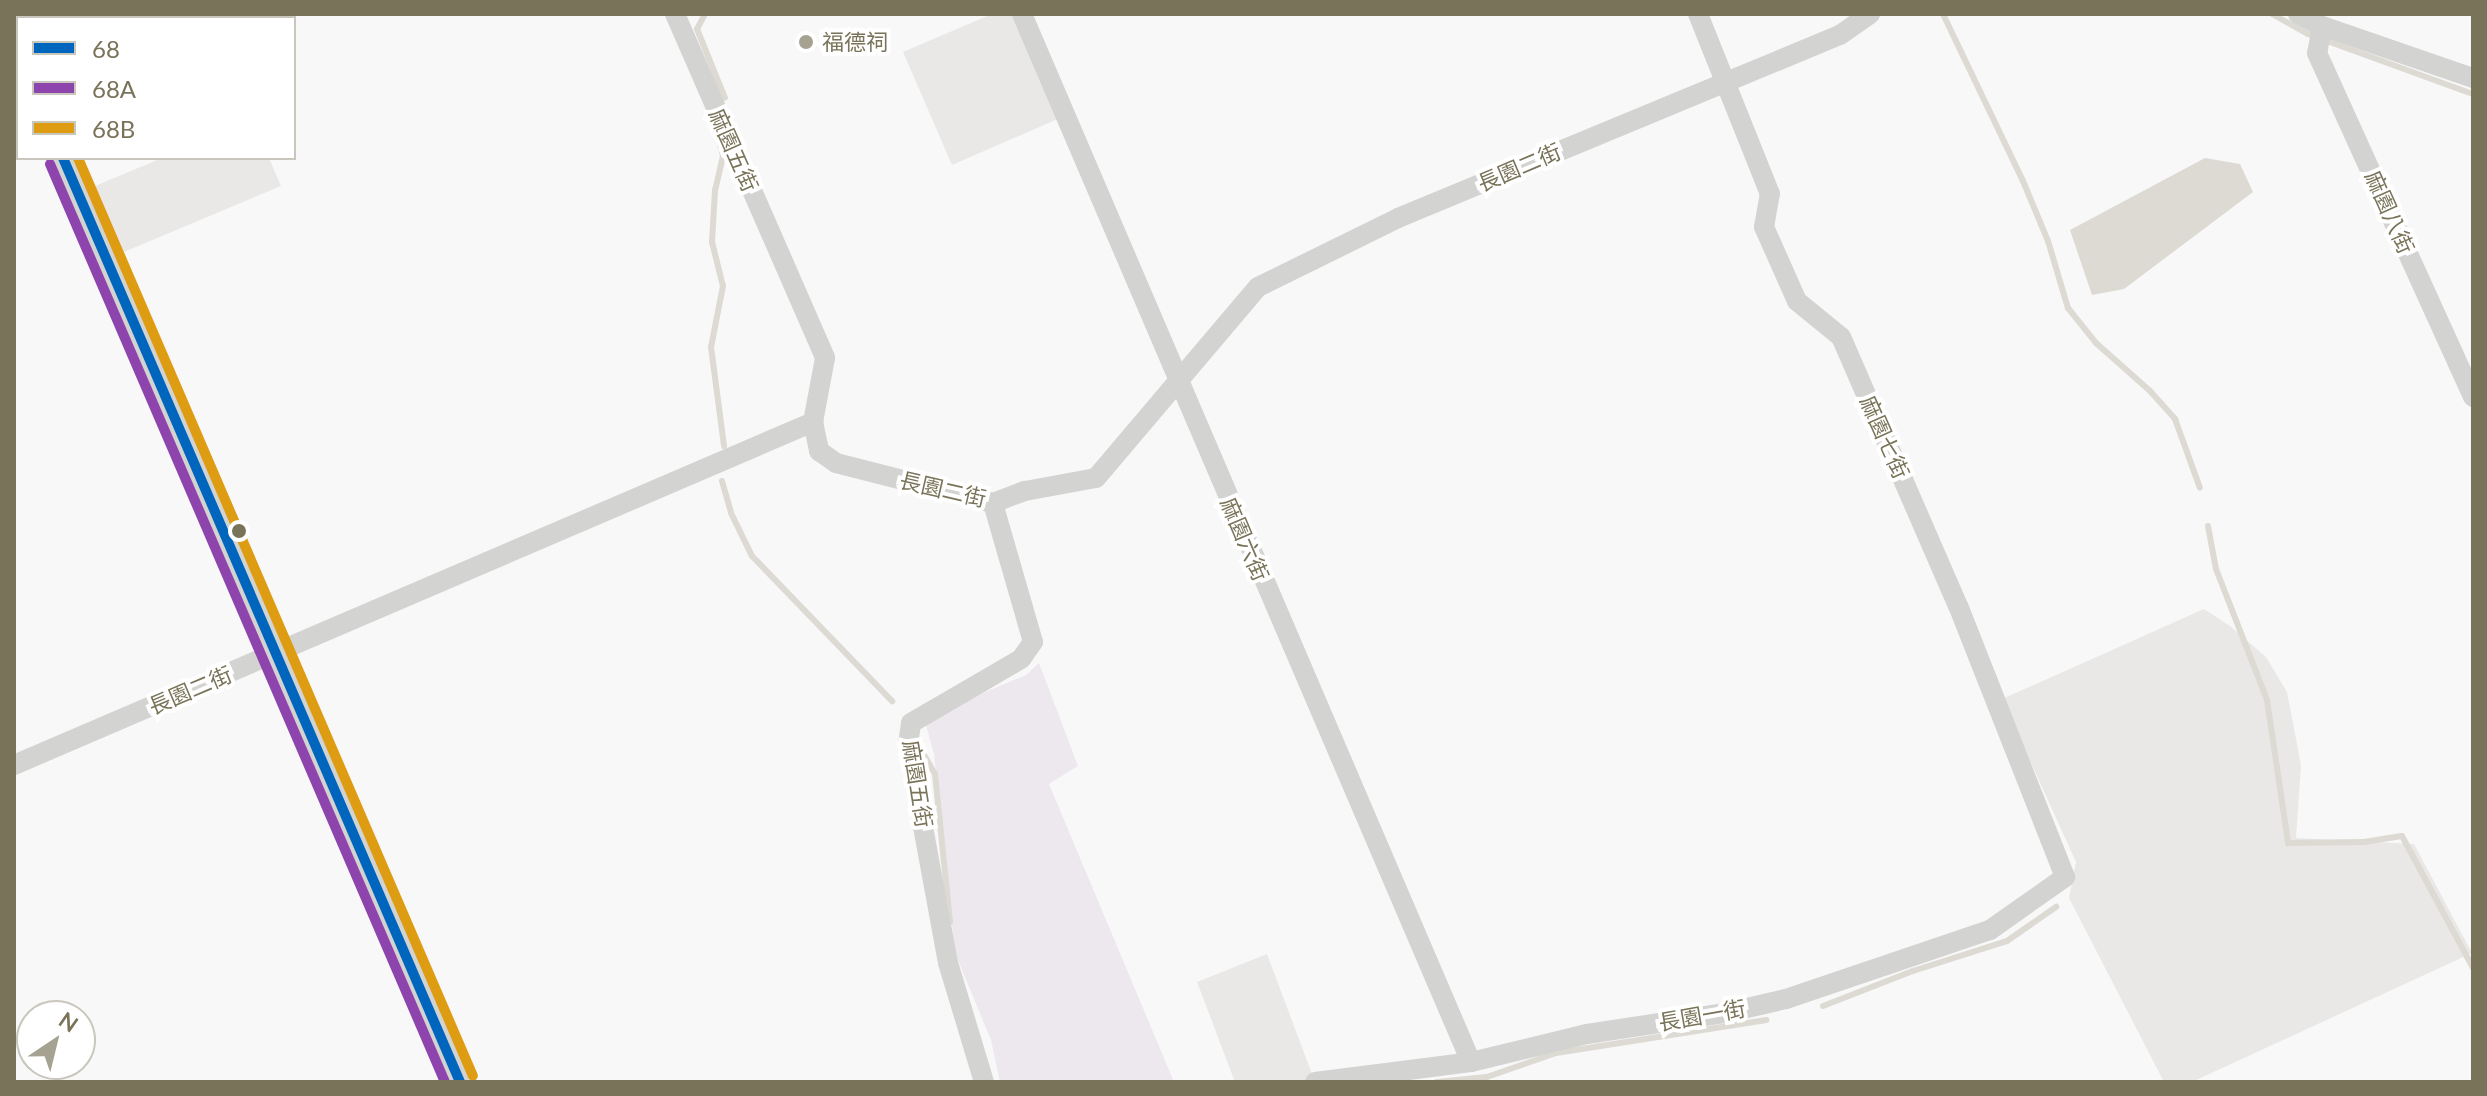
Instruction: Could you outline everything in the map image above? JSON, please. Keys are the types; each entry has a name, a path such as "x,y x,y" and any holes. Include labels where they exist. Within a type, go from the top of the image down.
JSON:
{"street":[{"name":"麻園五街","path":"675,14 825,358 813,422"},
{"name":"麻園六街","path":"1022,14 1177,383 1471,1062"},
{"name":"麻園七街","path":"1698,14 1770,194 1764,227 1797,301 1841,337 1958,606 2065,877"},
{"name":"長園二街","path":"14,765 813,422 819,451 825,459 993,503 1025,491 1096,478 1258,287 1398,218 1726,79 1840,35 1870,14"},
{"path":"2298,14 2322,26 2473,78"},
{"name":"麻園八街","path":"2322,26 2317,53 2473,397"},
{"path":"64,160 460,1082"},
{"name":"麻園五街","path":"984,1082 948,963 908,745 911,723 1021,659 1033,642 993,503"},
{"name":"長園一街","path":"1315,1082 1471,1062 1587,1034 1730,1012 1786,999 1990,930 2065,877"}],"shaded area":[{"path":"992,14 1014,14 1060,118 952,165 903,52"},
{"path":"2205,158 2240,164 2253,192 2124,289 2092,295 2070,230"},
{"path":"157,160 270,160 281,186 124,252 95,186"},
{"path":"2204,609 2230,626 2266,657 2287,692 2301,765 2296,838 2414,844 2472,953 2192,1082 2164,1082 2069,898 2076,862 2002,699"},
{"path":"1039,663 1078,766 1049,784 1174,1082 1000,1082 991,1040 955,953 934,754 924,718 1026,675"},
{"path":"1267,954 1315,1082 1235,1082 1197,982"}],"waterway":[{"path":"705,14 697,29 725,98"},
{"path":"1943,14 2023,181 2048,241 2068,308 2096,343 2150,391 2175,419 2200,488"},
{"path":"2272,14 2308,34 2473,94"},
{"path":"718,136 723,156 715,190 712,242 723,286 711,347 724,446"},
{"path":"722,481 731,513 752,556 892,701"},
{"path":"2208,526 2216,569 2267,700 2288,843 2364,842 2402,836 2473,968"},
{"path":"915,739 935,774 950,922"},
{"path":"1823,1006 1913,971 2007,941 2056,907"},
{"path":"1437,1082 1487,1077 1556,1053 1766,1020"}],"transit line":[{"name":"68","path":"64,160 460,1082"},
{"name":"68B","path":"79,160 473,1076"},
{"name":"68A","path":"50,164 445,1082"}],"place":[{"name":"福德祠","path":"806,42"}]}
